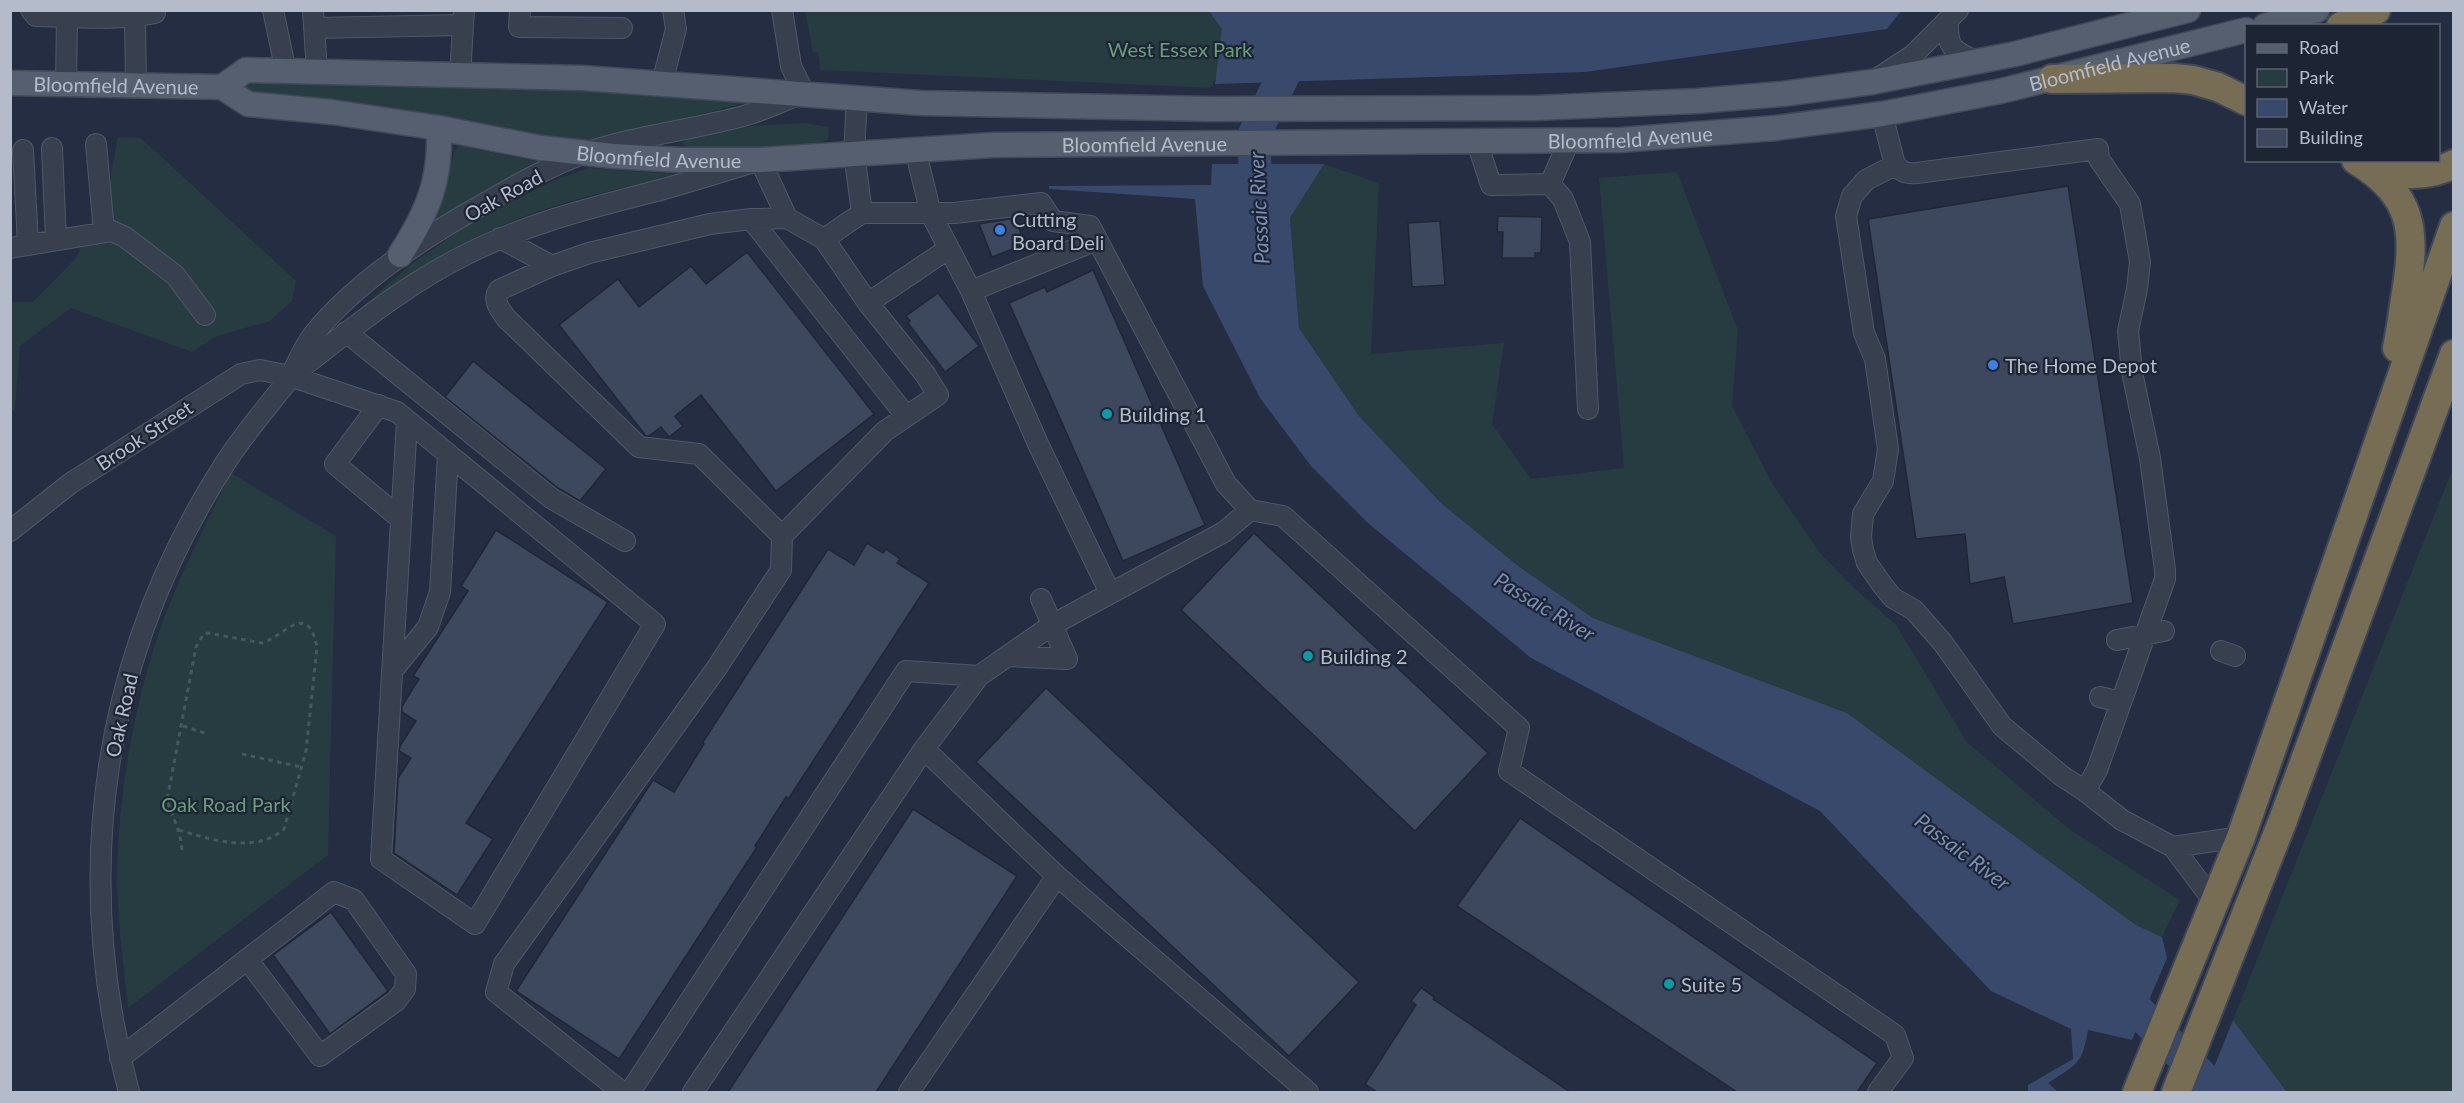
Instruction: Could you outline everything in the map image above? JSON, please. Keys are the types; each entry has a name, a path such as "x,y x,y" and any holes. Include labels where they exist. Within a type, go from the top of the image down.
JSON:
{"highway":[{"path":"2345,24 2376,10"},
{"path":"2052,80 2183,79 2218,87 2245,100"},
{"path":"2363,165 2404,175 2433,173 2454,164"},
{"path":"2363,165 2390,186 2403,206 2412,237 2412,255 2397,345 2364,485"},
{"path":"2137,1092 2241,837 2454,226"},
{"path":"2176,1092 2283,820 2454,354"}],"main road":[{"name":"Bloomfield Avenue","path":"222,87 246,70 662,83 921,103 1211,109 1534,108 1621,105 1782,94 1872,82 1976,62 2126,28 2188,10"},
{"path":"2272,24 2317,10"},
{"name":"Bloomfield Avenue","path":"10,83 222,87 248,104 332,112 440,128 542,148 680,160 760,160 915,149 1026,145 1399,143 1670,138 1776,128 1882,114 2052,80 2245,31"},
{"path":"1872,82 1882,114"},
{"path":"400,255 419,225 436,183 440,154 440,128"}],"street":[{"path":"31,10 36,16 67,17 135,17 154,13 154,10"},
{"path":"273,10 286,72"},
{"path":"520,10 519,27 622,28"},
{"path":"662,83 676,29 673,10"},
{"path":"783,10 792,66 804,93"},
{"path":"1953,15 1947,38 1951,47 1976,62"},
{"path":"1872,82 1913,55 1953,15"},
{"path":"66,84 67,17"},
{"path":"135,17 136,85"},
{"path":"317,72 314,19 464,18 460,75"},
{"name":"Oak Road","path":"129,1092 120,1058 101,937 99,878 101,826 116,727 143,630 174,555 224,464 290,376 312,336 343,304 400,255 486,202 584,153 748,114 804,93"},
{"path":"857,98 854,153 862,213"},
{"path":"1882,114 1895,165 1900,170 1909,173 2098,149 2099,159 2130,204 2140,262 2137,289 2128,329 2131,365 2150,458 2165,570 2155,633 2120,702 2097,770 2085,791"},
{"path":"1550,184 1569,141"},
{"path":"1477,142 1491,185 1550,184"},
{"path":"96,144 104,232"},
{"path":"52,148 56,240"},
{"path":"915,149 931,214 971,291 1039,446 1110,593"},
{"path":"23,150 19,246 111,231 125,237 175,275 205,315"},
{"path":"760,160 787,218"},
{"name":"Oak Road","path":"290,376 398,293 500,238 565,214 663,189 760,160"},
{"path":"1895,165 1866,180 1852,196 1846,216 1864,333 1875,359 1888,450 1883,481 1863,514 1862,543 1867,563 1893,598 1914,610 1943,643 1969,666 2003,715 2062,776 2122,819 2173,848 2215,903"},
{"path":"1550,184 1563,199 1580,242 1588,409"},
{"path":"824,239 862,213 954,213 1041,203 1053,221 1090,226 1226,484 1250,510 1283,516 1519,728 1509,771 1895,1035 1903,1058 1878,1092"},
{"path":"622,1092 496,992 504,964 716,669 781,570 782,536 885,431 938,395 925,374 868,303 824,239 787,218 751,219 688,230 589,253 552,266 498,290 497,304 506,318 639,447 699,454 782,536"},
{"path":"751,219 906,416"},
{"path":"500,238 552,266"},
{"path":"971,291 1097,240"},
{"path":"868,303 948,249"},
{"path":"346,332 551,498 625,541"},
{"name":"Brook Street","path":"10,531 71,483 233,378 260,370 290,376 397,412 655,624 475,924 381,859 392,671"},
{"path":"379,405 334,464 401,519"},
{"path":"392,671 407,421"},
{"path":"392,671 428,627 440,592 448,454"},
{"path":"693,1092 924,749 979,676 1052,625 1224,532 1250,510"},
{"path":"1009,656 1067,659 1041,599"},
{"path":"2117,640 2155,633"},
{"path":"630,1092 906,671 979,676"},
{"path":"2100,697 2120,702"},
{"path":"924,749 1057,876 1308,1092"},
{"path":"2173,848 2241,837"},
{"path":"909,1092 1057,876"},
{"path":"120,1058 247,959 334,892 354,900 406,974 405,989 396,1001 320,1056 247,959"}],"path":[{"path":"179,830 242,843 261,842 276,837 284,829 306,751 316,647 312,632 303,623 292,624 262,643 213,633 203,635 196,648 183,726 167,800 182,838 182,853"},
{"path":"183,726 205,733"},
{"path":"242,754 301,766"}],"green space":[{"name":"West Essex Park","path":"805,11 1247,11 1211,88 820,70 818,52 813,52"},
{"path":"248,83 491,86 743,99 744,103 594,143 250,94 244,88 244,85"},
{"path":"804,123 828,127 827,140 818,144 757,148 688,148 682,143 688,138 752,126"},
{"path":"118,137 141,138 296,281 292,301 270,321 217,336 192,352 71,308 20,346 15,409 11,412 11,302 33,302 76,258 110,179"},
{"path":"459,146 544,163 429,230 455,150"},
{"path":"1324,164 1379,183 1371,354 1504,343 1492,424 1531,479 1624,468 1599,178 1677,172 1738,330 1732,406 1773,485 1821,554 1852,586 1896,625 1967,742 2069,829 2180,900 2162,937 2136,925 1847,713 1593,618 1517,565 1441,503 1359,416 1299,328 1290,218"},
{"path":"588,168 673,174 671,177 554,206 501,226 426,265 354,314 410,265 472,222 550,182"},
{"path":"2453,468 2453,1092 2287,1092 2233,1020"},
{"name":"Oak Road Park","path":"231,473 336,536 328,855 128,1008 117,885 120,822 128,758 141,696 158,635 192,553"}],"water":[{"path":"1209,11 1901,11 1887,29 1585,72 1215,84 1222,29"},
{"path":"1212,164 1324,164 1290,218 1299,328 1359,416 1441,503 1517,565 1593,618 1847,713 2136,925 2162,937 2167,958 2132,1040 2088,1030 2077,1062 2048,1083 2058,1092 2028,1092 2028,1085 2073,1059 2071,1029 1991,991 1820,811 1531,658 1368,523 1311,466 1260,398 1203,286 1195,199 1049,189 1049,186 1211,185"},
{"path":"2233,1020 2287,1092 2204,1092"}],"building":[{"name":"The Home Depot","path":"2068,186 2133,603 2013,624 2004,577 1970,584 1965,534 1916,539 1868,219"},
{"path":"1498,216 1542,217 1541,253 1535,253 1535,258 1502,258 1503,232 1497,232"},
{"name":"Cutting Board Deli","path":"1015,218 1025,244 992,257 979,224"},
{"path":"1440,221 1445,285 1412,287 1408,223"},
{"path":"747,252 874,414 776,491 701,395 675,416 683,426 669,437 661,427 646,436 559,325 618,279 639,307 691,266 706,284"},
{"name":"Building 1","path":"1093,270 1205,525 1123,561 1009,303 1045,287 1047,292"},
{"path":"938,293 979,346 945,372 908,323 910,321 906,316"},
{"path":"473,361 606,469 580,501 558,488 445,397"},
{"path":"496,530 608,602 466,823 493,839 457,895 394,853 398,778 411,758 399,751 416,721 402,712 402,706 419,679 413,676 468,591 461,586"},
{"name":"Building 2","path":"1254,533 1488,753 1415,831 1181,610"},
{"path":"867,543 883,553 886,549 900,559 897,563 929,583 789,798 786,797 755,846 757,847 619,1059 516,991 653,780 674,792 704,744 703,742 828,549 854,565"},
{"path":"1046,688 1359,982 1289,1056 976,762"},
{"path":"913,809 1017,876 876,1092 728,1092"},
{"name":"Suite 5","path":"1520,818 1877,1063 1857,1092 1737,1092 1457,906"},
{"path":"331,912 388,991 330,1034 273,955"},
{"path":"1421,988 1434,997 1433,999 1570,1092 1377,1092 1365,1084 1416,1005 1411,1001"}],"waterway":[{"name":"Passaic River","path":"1256,209 1254,135 1299,44"},
{"name":"Passaic River","path":"2111,983 2217,1092"}],"place":[{"name":"Cutting Board Deli","path":"1000,230"},
{"name":"The Home Depot","path":"1993,365"},
{"name":"Building 1","path":"1107,414"},
{"name":"Building 2","path":"1308,656"},
{"name":"Suite 5","path":"1669,984"}]}
